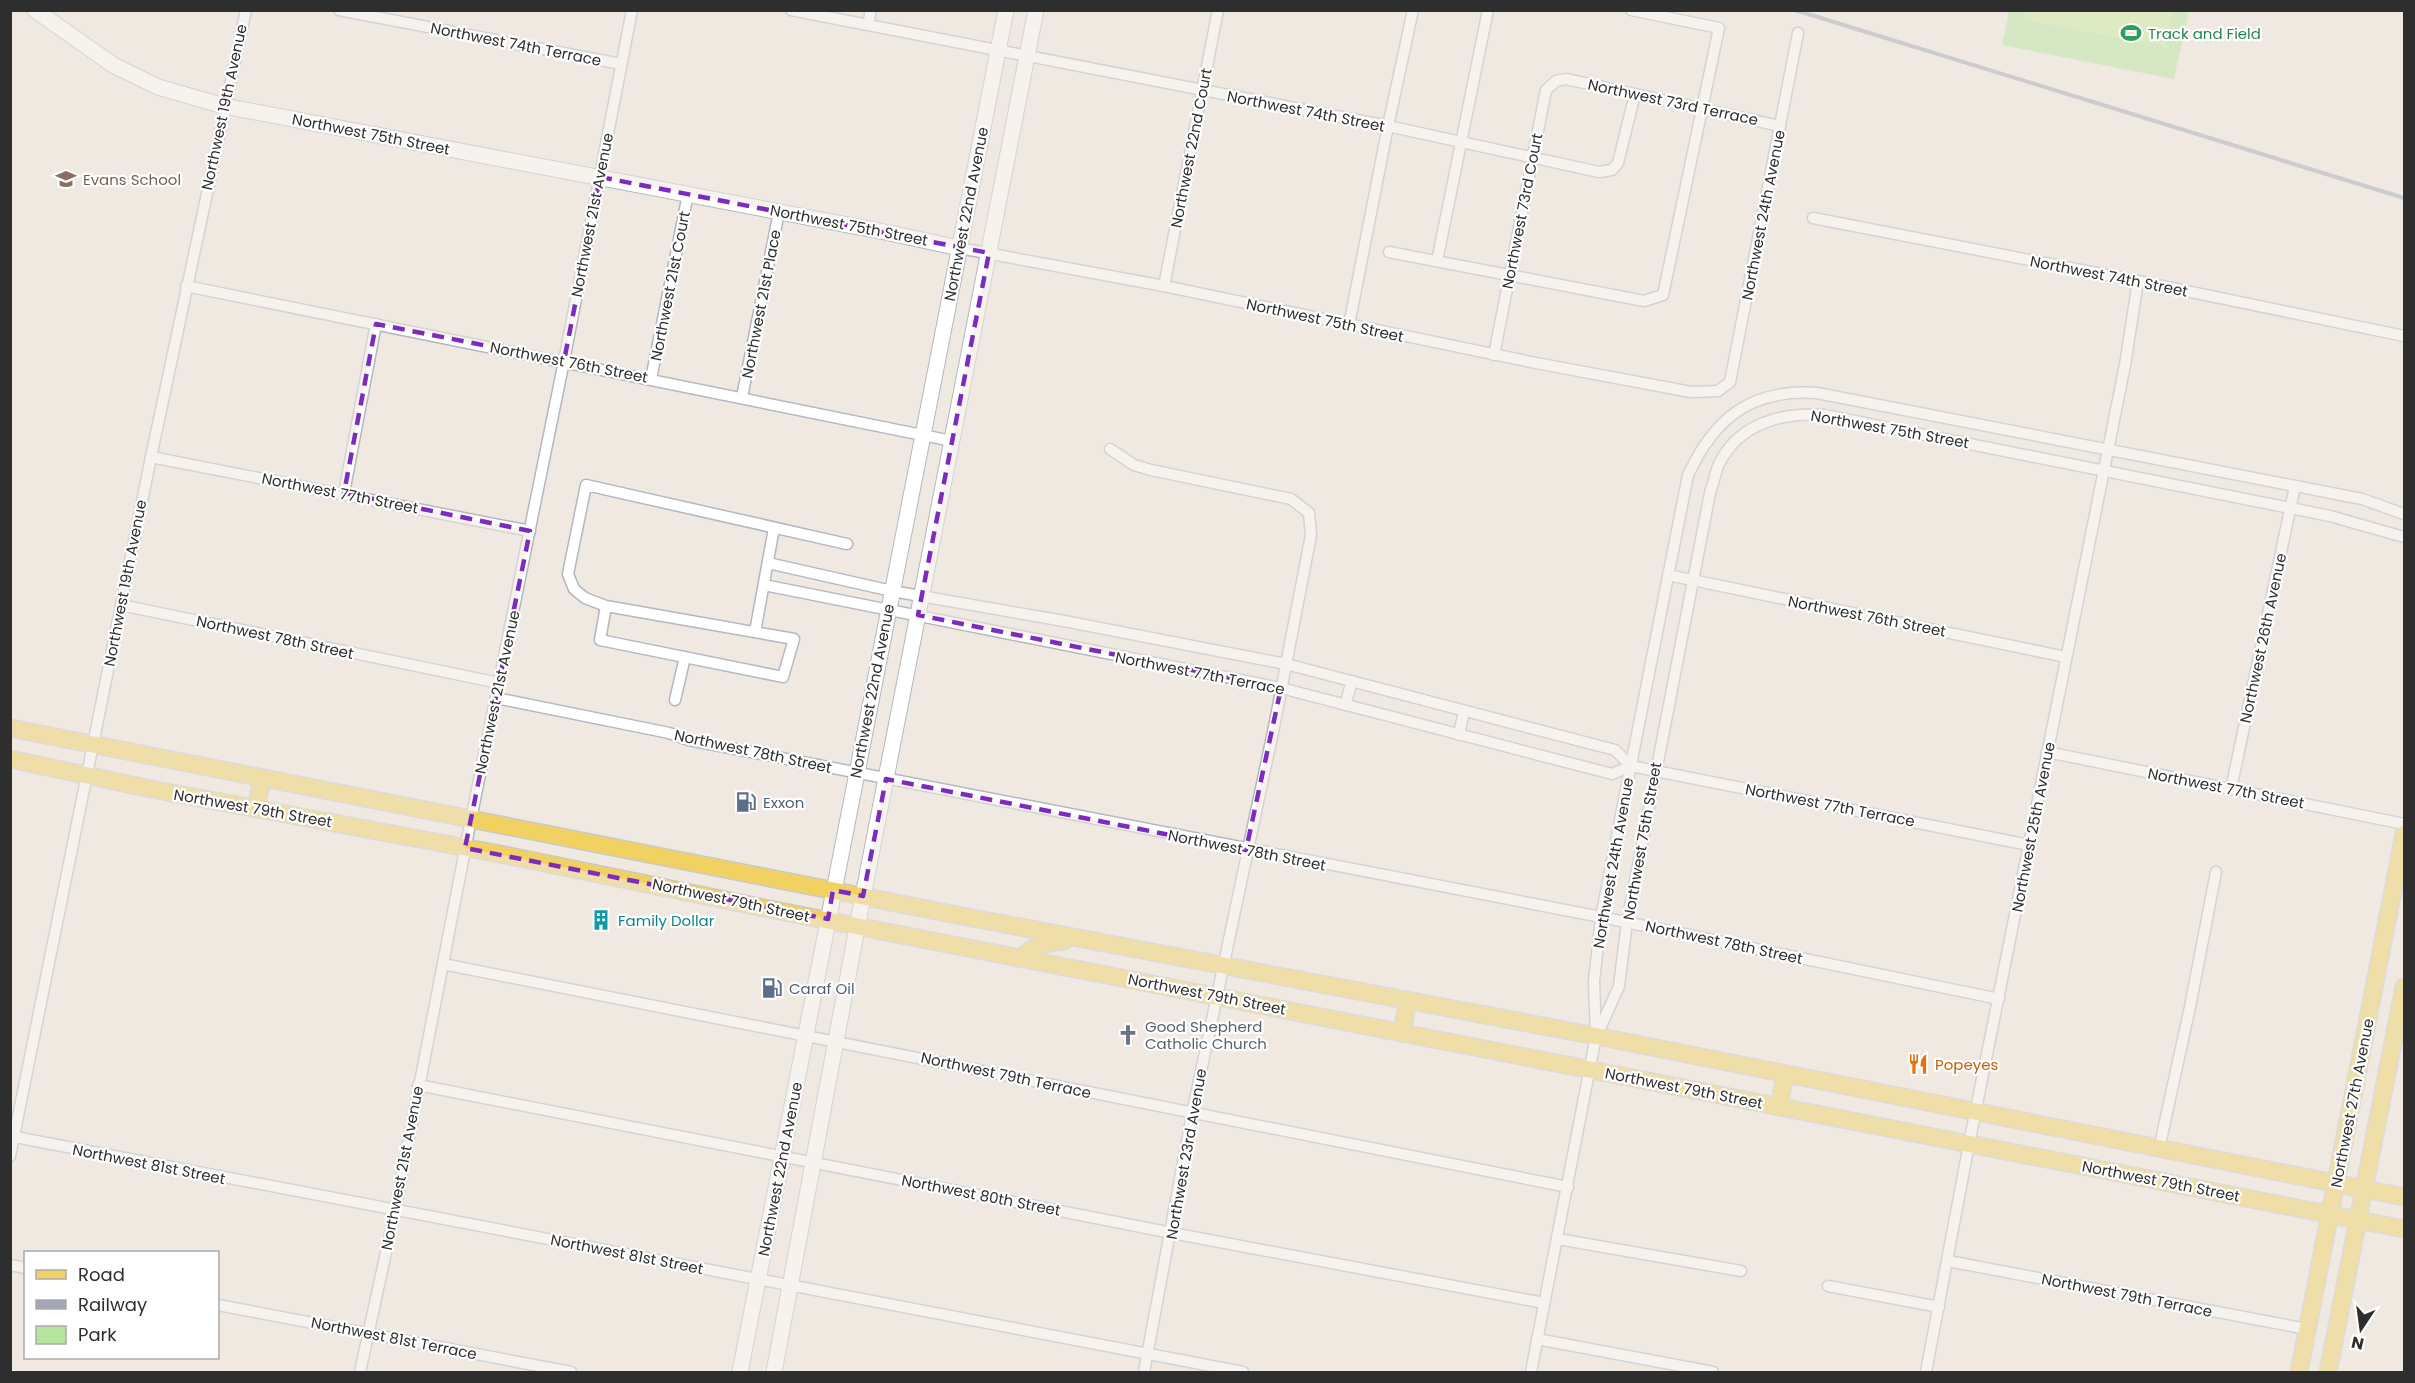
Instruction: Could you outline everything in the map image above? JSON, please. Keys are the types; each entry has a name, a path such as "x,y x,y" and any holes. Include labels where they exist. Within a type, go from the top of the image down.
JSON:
{"main road":[{"name":"Northwest 75th Street","path":"35,10 113,65 158,87 224,106 959,248"},
{"name":"Northwest 22nd Avenue","path":"740,1372 1006,10"},
{"name":"Northwest 22nd Avenue","path":"774,1372 857,925 1036,10"},
{"name":"Northwest 79th Street","path":"10,728 670,859 1596,1036 2404,1197"},
{"name":"Northwest 79th Street","path":"10,759 151,789 667,886 828,920 2404,1229"},
{"path":"256,808 262,778"},
{"name":"Northwest 27th Avenue","path":"2299,1372 2404,834"},
{"path":"667,886 670,859"},
{"path":"1022,957 1032,948 1050,943 1068,941 1110,944"},
{"name":"Northwest 27th Avenue","path":"2328,1372 2404,987"},
{"path":"1402,1032 1408,1000"},
{"path":"2370,1017 2397,1023"},
{"path":"1779,1107 1785,1074"}],"street":[{"name":"Northwest 19th Avenue","path":"10,1156 12,1137 186,286 246,10"},
{"name":"Northwest 74th Terrace","path":"339,10 621,64"},
{"name":"Northwest 21st Avenue","path":"360,1372 395,1211 418,1085 444,964 465,848 564,361 632,10"},
{"path":"791,10 998,51"},
{"path":"868,26 871,10"},
{"name":"Northwest 22nd Court","path":"1164,286 1218,10"},
{"path":"1349,325 1413,10"},
{"path":"1437,261 1488,10"},
{"path":"1389,252 1644,301 1663,295 1719,28 1631,10"},
{"name":"Northwest 24th Avenue","path":"1718,391 1730,382 1798,33"},
{"name":"Northwest 74th Street","path":"998,51 1388,126 1599,172 1612,170 1620,158 1635,94"},
{"name":"Northwest 73rd Terrace","path":"1566,79 1780,126"},
{"name":"Northwest 73rd Court","path":"1494,355 1546,90 1556,81 1566,79"},
{"name":"Northwest 21st Court","path":"651,379 688,194"},
{"name":"Northwest 21st Place","path":"742,397 779,212"},
{"name":"Northwest 74th Street","path":"1813,218 2138,280 2404,336"},
{"name":"Northwest 75th Street","path":"959,248 1164,286 1494,355 1691,392 1718,391"},
{"name":"Northwest 25th Avenue","path":"1926,1372 1975,1113 2125,365 2138,280"},
{"name":"Northwest 76th Street","path":"186,286 864,422 922,437 952,441"},
{"path":"344,494 376,324"},
{"name":"Northwest 75th Street","path":"1773,394 1817,393 2362,499 2404,514"},
{"name":"Northwest 24th Avenue","path":"1531,1372 1596,1036 1594,981 1601,917 1689,475 1707,441 1737,410 1773,394"},
{"path":"1898,430 1902,410"},
{"name":"Northwest 75th Street","path":"1596,1036 1619,986 1627,922 1710,494 1718,466 1729,449 1745,432 1764,422 1791,414 1825,415 2330,516 2404,537"},
{"path":"1995,449 1999,428"},
{"name":"Northwest 23rd Avenue","path":"1110,449 1134,465 1291,499 1310,513 1311,535 1192,1114 1172,1233 1144,1372"},
{"name":"Northwest 77th Street","path":"151,457 530,531"},
{"path":"2201,490 2205,468"},
{"path":"606,606 600,640 783,677 794,639 606,606 585,598 574,590 568,574 586,485 847,544"},
{"name":"Northwest 26th Avenue","path":"2231,789 2295,486"},
{"path":"755,632 774,528"},
{"name":"Northwest 77th Terrace","path":"768,562 892,591 1286,664 1615,750 1631,766 2029,844"},
{"name":"Northwest 76th Street","path":"1668,575 2066,657"},
{"name":"Northwest 77th Terrace","path":"764,585 1091,652 1281,688 1612,774 1631,766"},
{"name":"Northwest 78th Street","path":"121,605 499,683"},
{"path":"675,700 685,657"},
{"path":"1345,705 1352,681"},
{"name":"Northwest 78th Street","path":"496,698 856,774 1627,922 1999,999"},
{"path":"1459,735 1464,711"},
{"name":"Northwest 77th Street","path":"2048,752 2404,824"},
{"path":"2159,1149 2216,872"},
{"name":"Northwest 79th Terrace","path":"444,964 1192,1114 1568,1186"},
{"name":"Northwest 80th Street","path":"418,1085 1172,1233 1544,1303"},
{"name":"Northwest 81st Street","path":"12,1137 1243,1372"},
{"path":"1558,1239 1741,1271"},
{"name":"Northwest 79th Terrace","path":"1948,1261 2307,1329"},
{"path":"1828,1286 1939,1306"},
{"name":"Northwest 81st Terrace","path":"219,1305 571,1372"},
{"path":"1537,1339 1713,1372"}],"highlighted area":[{"path":"600,177 989,253 918,615 1281,688 1246,850 886,779 863,896 833,890 828,919 465,848 530,531 344,493 376,324 564,361"}],"green space":[{"name":"Track and Field","path":"2024,10 2173,11 2165,46 2024,20"},
{"path":"2009,11 2189,11 2174,79 2002,45"}],"railway":[{"path":"1795,10 2404,198"}],"place":[{"name":"Track and Field","path":"2131,33"},
{"name":"Evans School","path":"66,179"},
{"name":"Exxon","path":"746,802"},
{"name":"Family Dollar","path":"601,920"},
{"name":"Caraf Oil","path":"772,988"},
{"name":"Good Shepherd Catholic Church","path":"1128,1035"},
{"name":"Popeyes","path":"1918,1064"}]}
